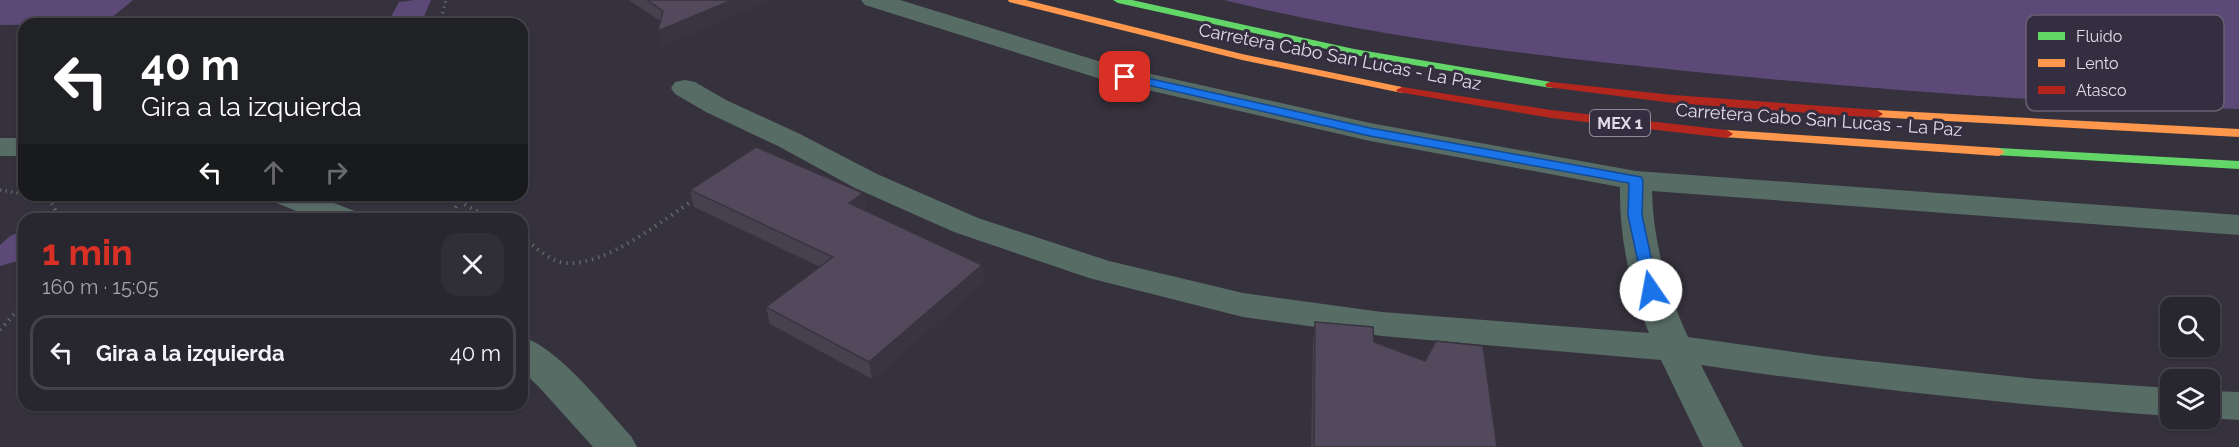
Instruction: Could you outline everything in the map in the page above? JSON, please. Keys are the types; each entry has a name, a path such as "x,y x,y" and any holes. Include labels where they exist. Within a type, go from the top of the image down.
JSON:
{"highway":[{"name":"Carretera Cabo San Lucas - La Paz","path":"1013,0 1129,31 1269,64 1552,114 1640,125 1816,141 2239,165"},
{"name":"Carretera Cabo San Lucas - La Paz","path":"1118,0 1342,49 1503,77 1590,89 1784,107 2239,133"}],"street":[{"path":"874,0 1115,75 1370,132 1636,180 2239,225"},
{"path":"685,88 716,106 789,140 866,181 966,225 1101,270 1243,305 1382,324 1674,348 1822,369 2026,391 2160,401"},
{"path":"0,147 18,147"},
{"path":"1636,180 1635,215 1651,290 1674,348 1706,407 1723,447"},
{"path":"300,201 330,213"},
{"path":"528,355 553,377 617,447"},
{"path":"2220,405 2239,406"}],"path":[{"path":"442,18 446,0"},
{"path":"0,190 18,193"},
{"path":"528,241 558,261 565,263 588,261 650,228 700,196"},
{"path":"45,201 52,204 57,213"},
{"path":"452,213 459,201 480,213"},
{"path":"0,330 18,310"}],"shaded area":[{"path":"0,0 133,0 111,18 18,18 18,25 0,25"},
{"path":"431,0 424,18 390,18 399,2"},
{"path":"1224,0 2239,0 2239,109 2224,108 2224,15 2026,15 2026,98 1832,85 1636,66 1458,44 1282,13"},
{"path":"18,233 18,261 0,266 0,245"}],"building":[{"path":"647,0 732,0 658,31 663,11"},
{"path":"756,147 863,193 849,203 982,265 869,362 766,307 833,257 690,190"},
{"path":"1315,322 1373,327 1374,342 1425,361 1436,341 1483,346 1497,447 1314,447"}],"traffic: fast":[{"path":"1118,0 1354,52 1551,85"},
{"path":"1999,152 2239,165"}],"traffic: slow":[{"path":"1013,0 1242,57 1402,90"},
{"path":"1877,114 2239,133"},
{"path":"1727,134 1999,152"}],"traffic: jam":[{"path":"1551,85 1673,99 1877,114"},
{"path":"1402,90 1551,114 1727,134"}],"route":[{"path":"1125,77 1370,132 1636,180 1635,215 1651,290"}]}
